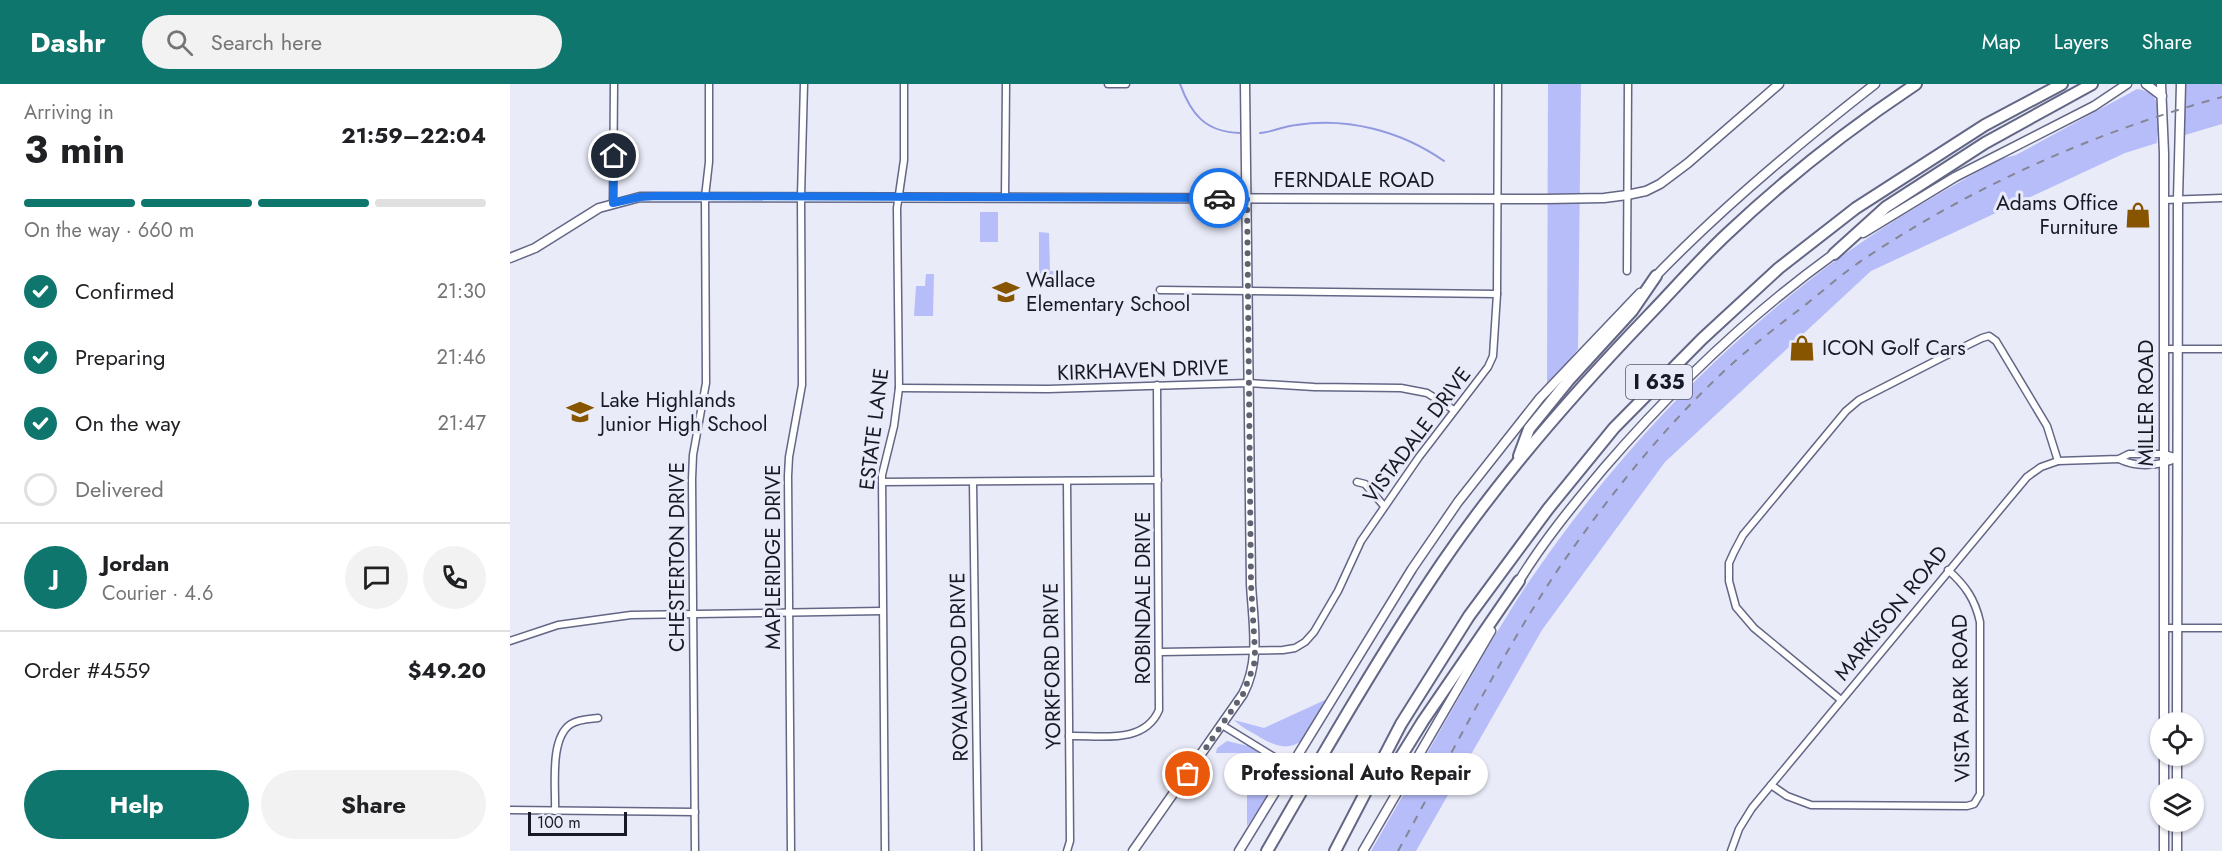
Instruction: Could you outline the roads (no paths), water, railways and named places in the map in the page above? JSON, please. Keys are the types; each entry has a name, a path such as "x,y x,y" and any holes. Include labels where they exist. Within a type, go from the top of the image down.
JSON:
{"highway":[{"name":"I 635","path":"1267,851 1379,657 1443,561 1517,462 1602,362 1728,233 1802,168 1873,113 1916,84"},
{"name":"I 635","path":"1335,851 1401,724 1469,616 1576,473 1614,428 1702,339 1779,268 1856,208 1985,125 2062,84"},
{"path":"1834,254 1886,207 1985,143 2092,84"},
{"path":"1517,462 1529,429 1568,381 1632,311 1656,276"},
{"path":"1367,791 1397,763 1519,581"}],"main road":[{"path":"1133,851 1222,725 1247,686 1254,665 1245,84"},
{"name":"FERNDALE ROAD","path":"510,258 535,248 584,216 613,203 640,197 1497,199 1604,198 1628,195 1646,191 1672,177 1779,84"},
{"path":"1239,851 1412,569 1458,502 1540,398 1698,235 1750,188 1875,84"},
{"path":"1363,851 1519,581 1574,503 1646,420 1734,333 1862,234 1946,182 2094,106 2127,84"},
{"path":"2146,84 2162,96"},
{"name":"MILLER ROAD","path":"2161,84 2164,200 2164,712"},
{"name":"MILLER ROAD","path":"2177,712 2178,199 2181,84"},
{"path":"2164,832 2164,851"},
{"path":"2177,832 2177,851"}],"street":[{"path":"613,203 614,84"},
{"name":"CHESTERTON DRIVE","path":"695,851 693,455 706,383 705,196 709,162 709,84"},
{"name":"MAPLERIDGE DRIVE","path":"791,851 789,457 802,385 801,196 804,84"},
{"name":"ESTATE LANE","path":"885,851 882,482 883,468 894,426 899,388 897,208 904,160 904,84"},
{"path":"1005,198 1006,84"},
{"path":"1108,84 1126,84"},
{"name":"VISTADALE DRIVE","path":"1160,652 1255,651 1295,648 1305,642 1314,633 1338,591 1357,549 1384,506 1454,410 1488,368 1493,356 1497,294 1498,84"},
{"path":"1627,271 1628,84"},
{"path":"2164,200 2222,198"},
{"path":"1160,291 1497,294"},
{"path":"1841,700 1754,628 1736,607 1729,581 1730,563 1743,535 1836,420 1859,400 1989,336 1996,341 2047,426 2058,461"},
{"path":"2164,349 2222,349"},
{"name":"KIRKHAVEN DRIVE","path":"899,388 1048,389 1248,383 1314,387 1410,388 1427,393 1454,410"},
{"name":"ROBINDALE DRIVE","path":"1069,736 1139,732 1151,724 1160,702 1157,385"},
{"name":"MARKISON ROAD","path":"1731,851 1739,829 1752,808 2027,477 2041,467 2058,461 2119,459 2129,454 2164,454 2178,458"},
{"name":"MARKISON ROAD","path":"2119,459 2130,464 2164,464 2178,458"},
{"path":"882,482 1158,480"},
{"name":"YORKFORD DRIVE","path":"1067,481 1070,841 1067,851"},
{"path":"1357,482 1365,484 1384,506"},
{"name":"ROYALWOOD DRIVE","path":"974,483 978,851"},
{"name":"VISTA PARK ROAD","path":"1771,784 1787,796 1811,805 1967,806 1974,804 1980,794 1980,622 1970,593 1962,582 1948,570"},
{"path":"510,641 558,626 610,616 882,611"},
{"path":"2164,628 2222,628"},
{"path":"555,810 557,746 561,735 568,725 578,720 598,718"},
{"path":"1222,725 1292,768"},
{"path":"510,810 695,812"}],"waterway":[{"path":"1180,84 1189,104 1201,119 1217,129 1240,133"},
{"path":"1260,133 1316,123 1354,125 1392,134 1444,161"}],"railway":[{"path":"1398,851 1496,672 1559,568 1595,517 1634,468 1675,420 1729,367 1856,264 1948,208 2082,144 2222,97"}],"place":[{"name":"Adams Office Furniture","path":"2138,215"},
{"name":"Wallace Elementary School","path":"1006,292"},
{"name":"ICON Golf Cars","path":"1802,348"},
{"name":"Lake Highlands Junior High School","path":"580,412"},
{"name":"Professional Auto Repair","path":"1188,774"}]}
